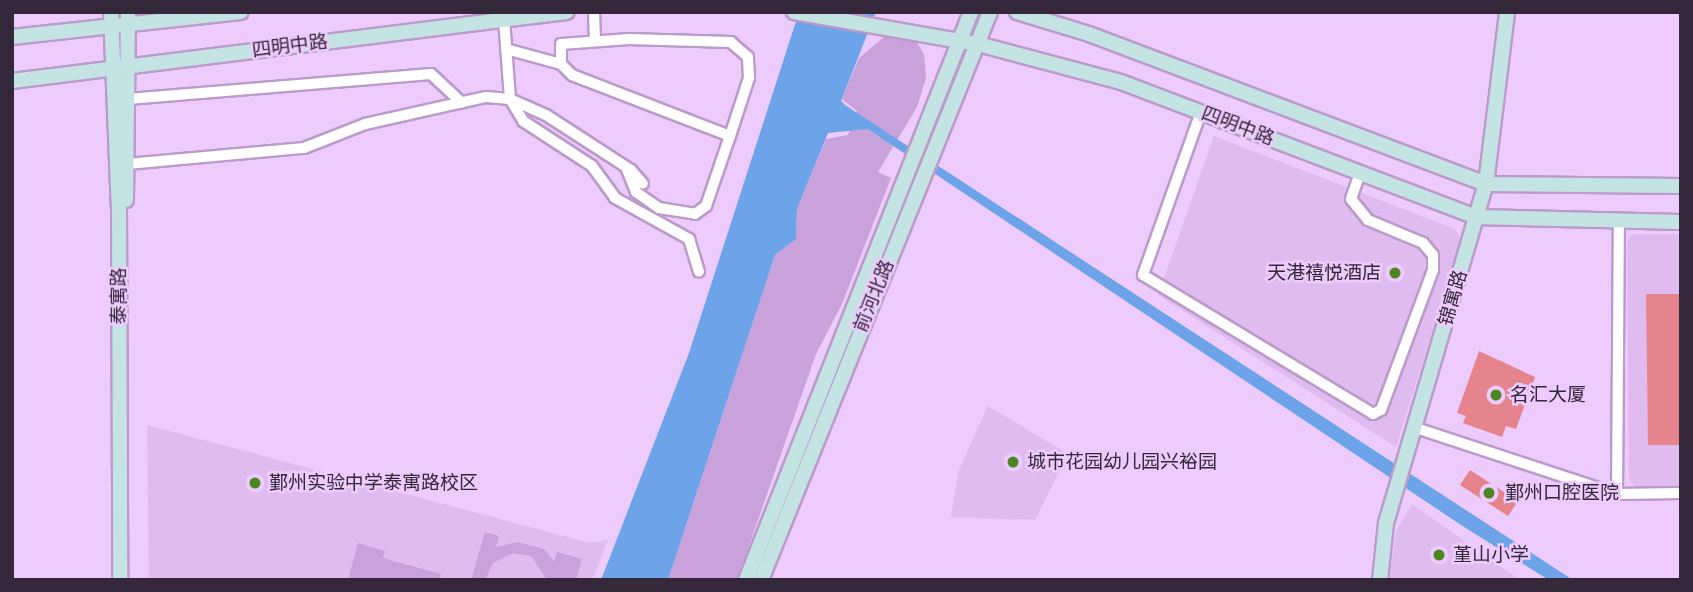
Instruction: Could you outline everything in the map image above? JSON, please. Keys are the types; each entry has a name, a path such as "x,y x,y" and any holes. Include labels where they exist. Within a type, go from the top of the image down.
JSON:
{"main road":[{"path":"12,37 111,19 241,12"},
{"name":"四明中路","path":"12,81 567,12"},
{"name":"四明中路","path":"794,12 887,26 978,44 1121,82 1476,217 1681,222"},
{"name":"前河北路","path":"746,580 971,12"},
{"name":"前河北路","path":"761,580 990,12"},
{"name":"四明中路","path":"1017,12 1089,34 1486,184 1681,186"},
{"name":"锦寓路","path":"1380,580 1386,523 1486,184 1507,12"},
{"name":"泰寓路","path":"128,18 130,580"},
{"name":"泰寓路","path":"111,19 111,69 119,206 120,580"}],"street":[{"path":"594,12 595,40"},
{"path":"504,19 510,99 523,121 592,166 615,198 689,239 699,271"},
{"path":"561,64 561,44 595,40 731,42 748,57 750,78 706,206 695,214 659,208 636,192 626,167"},
{"path":"506,49 561,64 572,75 730,136"},
{"path":"128,99 431,74 462,103"},
{"path":"127,164 304,148 365,124 485,97 510,99 546,115 626,167 643,184"},
{"path":"1200,112 1143,275 1373,414 1381,410 1433,270 1433,255 1423,243 1368,220 1351,199 1360,173"},
{"path":"1617,494 1619,220"},
{"path":"1416,428 1617,494 1681,493"}],"shaded area":[{"path":"886,35 916,41 924,54 926,78 917,107 878,172 891,178 842,304 816,354 737,580 668,580 775,255 796,239 797,209 826,139 848,135 857,111 842,99 859,58"},
{"path":"1214,136 1455,229 1461,239 1396,447 1158,295"},
{"path":"1632,234 1681,234 1681,487 1635,487 1629,480 1627,242"},
{"name":"城市花园幼儿园兴裕园","path":"988,406 1068,454 1035,520 951,517 959,470"},
{"name":"鄞州实验中学泰寓路校区","path":"147,425 590,543 608,540 592,580 149,580"},
{"name":"堇山小学","path":"1412,504 1520,580 1389,580 1396,531"},
{"path":"485,532 499,536 496,547 518,542 544,549 554,561 557,552 582,559 576,580 547,580 531,556 513,553 493,563 485,580 471,580"},
{"path":"358,543 385,551 383,558 441,574 439,580 348,580"}],"water":[{"path":"799,12 876,12 841,101 845,105 1573,580 1549,580 1461,525 868,129 828,133 797,209 796,239 775,255 668,580 601,580 689,353"}],"building":[{"path":"1646,294 1681,294 1681,445 1648,445"},
{"name":"名汇大厦","path":"1479,351 1535,377 1516,429 1506,426 1502,437 1463,423 1466,416 1457,413"},
{"name":"鄞州口腔医院","path":"1470,470 1518,501 1508,516 1460,485"}],"place":[{"name":"天港禧悦酒店","path":"1395,273"},
{"name":"名汇大厦","path":"1496,395"},
{"name":"城市花园幼儿园兴裕园","path":"1013,462"},
{"name":"鄞州实验中学泰寓路校区","path":"255,483"},
{"name":"鄞州口腔医院","path":"1489,493"},
{"name":"堇山小学","path":"1439,555"}]}
